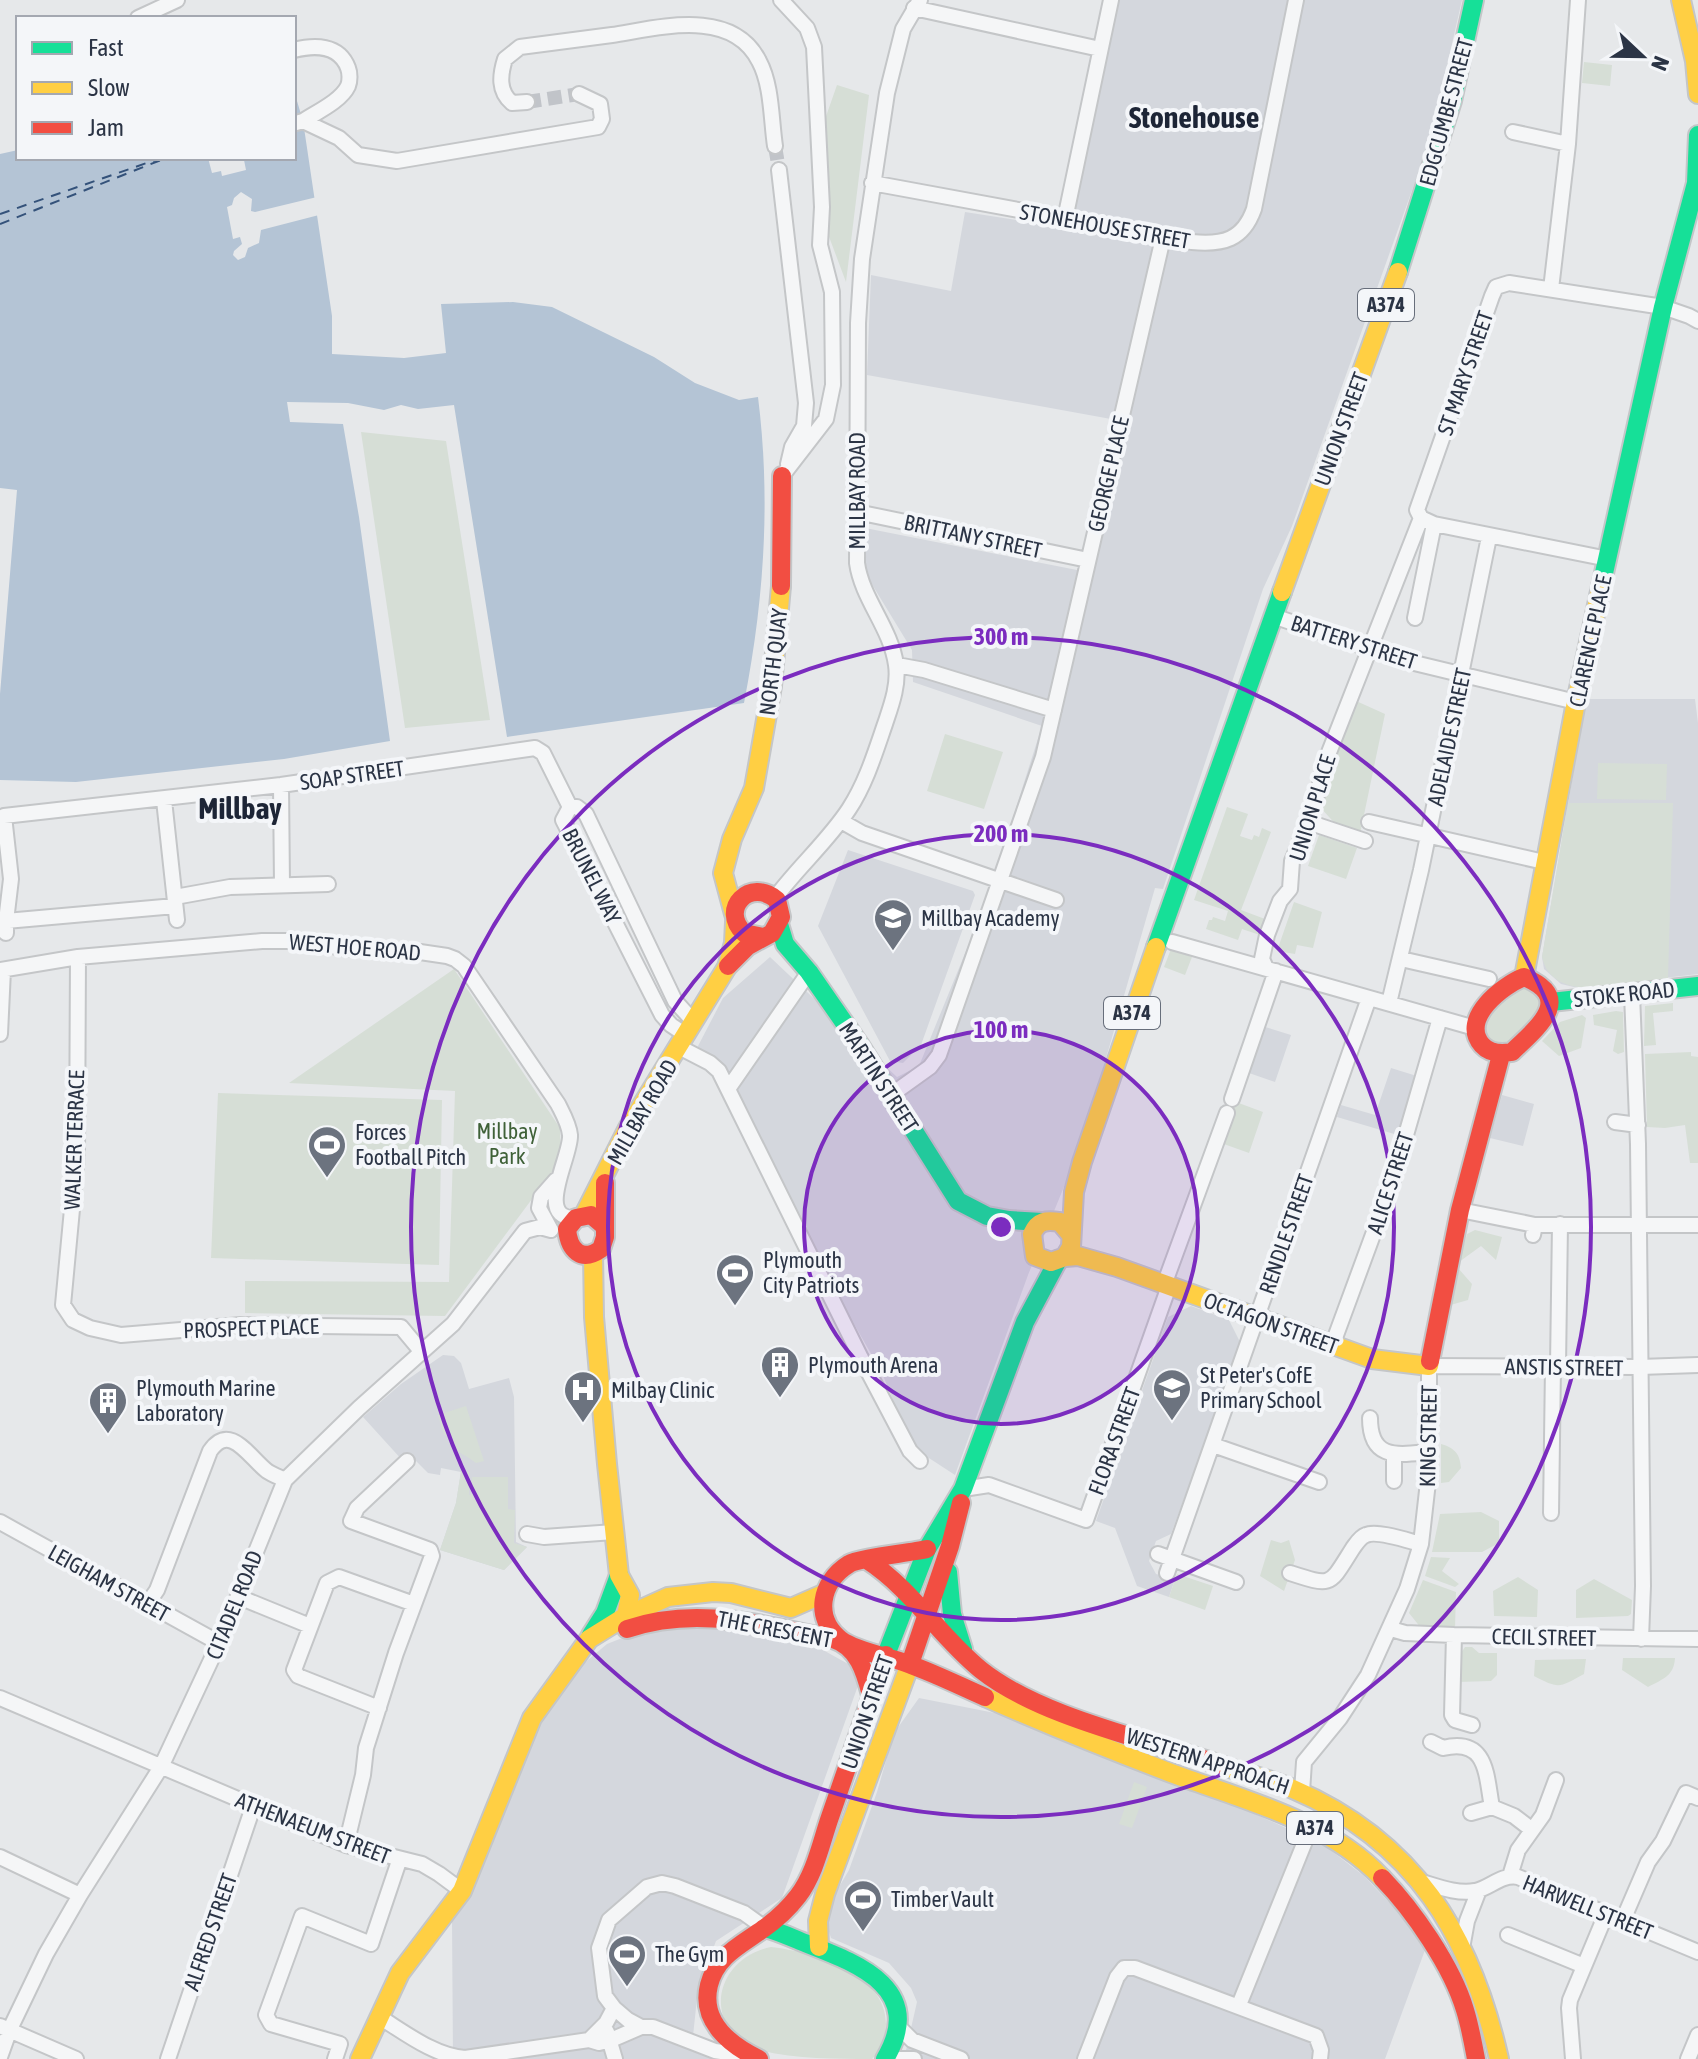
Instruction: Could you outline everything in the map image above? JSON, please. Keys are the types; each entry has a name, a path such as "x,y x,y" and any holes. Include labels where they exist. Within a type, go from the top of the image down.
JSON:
{"main road":[{"name":"EDGCUMBE STREET","path":"1409,243 1452,101 1474,0"},
{"path":"1681,0 1696,61 1698,94"},
{"name":"CLARENCE PLACE","path":"1524,977 1576,702 1663,307 1696,183 1698,135"},
{"name":"UNION STREET","path":"756,2058 738,2049 717,2030 709,2012 712,1978 728,1953 765,1928 793,1902 807,1883 871,1695 927,1549 963,1489 1025,1322 1067,1248 1079,1170 1176,888 1409,243"},
{"name":"NORTH QUAY","path":"735,918 723,873 731,843 754,788 772,686 781,590 782,476"},
{"path":"731,843 739,875 754,891"},
{"path":"754,891 762,891 775,898 781,911 779,924 770,935 763,937 749,937 738,928 735,918 742,897 754,891"},
{"name":"MILLBAY ROAD","path":"727,967 734,943 735,918"},
{"name":"MARTIN STREET","path":"779,924 785,944 809,972 958,1201 990,1217 1010,1221 1044,1221"},
{"name":"MILLBAY ROAD","path":"580,1216 606,1174 628,1128 727,967 744,948 763,937"},
{"path":"1524,977 1543,986 1551,1002 1550,1012 1512,1052 1501,1055 1493,1053 1479,1042 1475,1028 1478,1016 1514,979 1524,977"},
{"name":"STOKE ROAD","path":"1551,1002 1698,986"},
{"name":"KING STREET","path":"1429,1366 1460,1210 1501,1055"},
{"name":"UNION STREET","path":"1044,1221 1079,1170"},
{"name":"MILLBAY ROAD","path":"604,1226 606,1174"},
{"path":"569,1245 578,1253 593,1254 604,1245 604,1226 594,1217 580,1216 567,1229 569,1245 594,1317"},
{"name":"MARTIN STREET","path":"990,1217 1034,1252"},
{"path":"1044,1221 1060,1222 1067,1248 1051,1262 1034,1252 1030,1240 1033,1231 1044,1221"},
{"name":"OCTAGON STREET","path":"1067,1248 1332,1346 1384,1362 1429,1366"},
{"name":"UNION STREET","path":"1025,1322 1034,1252"},
{"path":"593,1254 594,1317 614,1532 619,1575 630,1595 627,1622"},
{"name":"UNION STREET","path":"819,1947 818,1921 825,1894 927,1616 958,1520 963,1489"},
{"path":"950,1546 948,1593 957,1634 967,1658"},
{"name":"THE CRESCENT","path":"843,1642 829,1627 823,1612 823,1594 830,1579 851,1562 927,1549"},
{"name":"A374","path":"867,1560 884,1570 910,1594"},
{"path":"589,1639 605,1613 619,1575"},
{"name":"THE CRESCENT","path":"573,1660 649,1604 668,1597 731,1593 791,1608 823,1594"},
{"name":"WESTERN APPROACH","path":"910,1594 967,1658 998,1683 1043,1703 1302,1792 1380,1840 1422,1882 1462,1944 1487,2007 1499,2059"},
{"path":"630,1595 649,1604"},
{"name":"THE CRESCENT","path":"360,2059 400,1973 462,1891 532,1718 589,1639 627,1622 692,1615 720,1616 843,1642 886,1655"},
{"path":"843,1642 857,1658 868,1679 871,1695"},
{"name":"WESTERN APPROACH","path":"886,1655 1066,1733 1295,1819 1364,1859 1404,1901 1440,1957 1465,2008 1476,2059"},
{"path":"765,1928 819,1947 862,1967 881,1980 894,2002 897,2025 885,2059"}],"street":[{"path":"142,16 177,0"},
{"path":"781,0 807,28 814,47 822,207 820,245 832,292 833,385 826,419 782,476"},
{"path":"1065,219 1111,0"},
{"name":"STONEHOUSE STREET","path":"872,183 1163,238 1221,242 1244,230 1250,220 1296,0"},
{"path":"1551,289 1568,144 1578,0"},
{"path":"917,4 1100,49"},
{"name":"MILLBAY ROAD","path":"775,898 841,821 867,775 895,691 897,665 885,626 859,574 858,298 881,123 899,43 917,4"},
{"path":"527,102 512,103 505,97 501,84 505,59 520,47 674,25 709,27 737,36 758,58 767,90 775,146"},
{"path":"296,49 309,46 334,51 348,66 350,75 349,85 342,94 299,122"},
{"path":"299,122 339,138 358,155 397,161 598,127 602,119 600,104 579,94"},
{"path":"1513,132 1568,144"},
{"path":"779,170 806,403 804,426 795,440 782,476"},
{"name":"GEORGE PLACE","path":"891,1095 935,1062 1043,757 1163,238"},
{"name":"ST MARY STREET","path":"1428,521 1417,510 1496,287 1509,283 1663,307 1698,321"},
{"name":"BRITTANY STREET","path":"857,512 1088,560"},
{"path":"1415,618 1428,521 1489,537 1608,559"},
{"name":"UNION PLACE","path":"1230,1106 1271,970 1262,959 1267,935 1280,901 1290,889 1292,861 1308,822 1326,760 1384,610 1428,521"},
{"name":"ADELAIDE STREET","path":"1389,1003 1421,870 1489,537"},
{"name":"BATTERY STREET","path":"1273,616 1406,661 1576,702"},
{"path":"897,665 924,670 1054,710"},
{"name":"SOAP STREET","path":"176,907 6,927 11,877 4,816 164,800 535,748 543,753 570,807"},
{"path":"281,785 282,885"},
{"path":"164,800 176,907 230,887 328,884"},
{"name":"BRUNEL WAY","path":"570,807 577,807 586,814 675,1001 686,1034 662,1015 563,820 570,807"},
{"path":"841,821 862,833 1056,900"},
{"path":"1308,822 1365,841"},
{"path":"1369,822 1544,862"},
{"name":"WEST HOE ROAD","path":"1,970 78,957 262,941 298,941 341,948 420,952 455,959 464,966 558,1104 566,1121 569,1145 554,1195 556,1206 568,1218 580,1216"},
{"path":"1172,942 1475,1028"},
{"name":"WALKER TERRACE","path":"73,1320 63,1305 77,1156 78,957"},
{"path":"1401,959 1489,979"},
{"path":"0,1034 1,970"},
{"path":"728,1089 809,972"},
{"path":"1632,994 1638,1125 1641,1639"},
{"name":"RENDLE STREET","path":"1236,1582 1166,1562 1213,1445 1369,998"},
{"name":"ALICE STREET","path":"1332,1346 1392,1183 1440,1018"},
{"path":"686,1034 719,1071 861,1358 910,1451 920,1461"},
{"name":"FLORA STREET","path":"963,1489 989,1485 1086,1520 1230,1106"},
{"path":"1615,1122 1638,1125"},
{"name":"WEST HOE ROAD","path":"551,1230 539,1208 541,1197 559,1177"},
{"path":"1460,1210 1534,1230 1560,1224 1698,1225"},
{"path":"1560,1224 1551,1507 1569,1501"},
{"name":"CITADEL ROAD","path":"0,2057 5,2028 46,1954 161,1767 239,1597 285,1480 453,1324 525,1231 540,1227 551,1230"},
{"path":"551,1230 569,1245"},
{"name":"PROSPECT PLACE","path":"73,1320 90,1328 121,1335 241,1325 401,1327 421,1351"},
{"name":"ANSTIS STREET","path":"1429,1366 1698,1365"},
{"name":"KING STREET","path":"1302,1792 1304,1762 1340,1718 1368,1675 1391,1629 1421,1544 1426,1508 1429,1366"},
{"path":"1370,1418 1372,1437 1379,1446 1394,1455 1428,1452"},
{"path":"148,1603 157,1590 210,1451 217,1442 233,1441 270,1474 285,1480"},
{"path":"1213,1445 1319,1482"},
{"path":"1394,1455 1394,1481"},
{"path":"346,1845 363,1775 366,1748 432,1556 430,1550 351,1521 357,1508 407,1461"},
{"name":"LEIGHAM STREET","path":"0,1522 219,1643"},
{"path":"527,1534 544,1537 614,1532"},
{"path":"1290,1573 1322,1584 1328,1582 1334,1578 1358,1540 1366,1534 1421,1544"},
{"path":"379,1708 298,1676 294,1670 327,1583 339,1577 414,1604"},
{"path":"239,1597 310,1626"},
{"name":"CECIL STREET","path":"1391,1629 1405,1633 1470,1636 1698,1639"},
{"path":"1454,1635 1452,1715 1455,1720 1472,1725"},
{"name":"ATHENAEUM STREET","path":"0,1698 346,1845 399,1861 422,1864 462,1891"},
{"path":"1431,1742 1443,1748 1454,1746 1478,1752 1484,1760 1492,1807"},
{"path":"1510,1876 1518,1850 1543,1815 1556,1780"},
{"path":"1623,1920 1648,1862 1663,1841 1686,1793 1698,1798"},
{"name":"ALFRED STREET","path":"168,2059 253,1807"},
{"path":"1471,1813 1492,1807 1523,1820 1531,1829"},
{"path":"1239,2005 1306,1839"},
{"path":"0,1857 80,1895"},
{"path":"335,2059 340,2044 271,2024 266,2015 302,1916 371,1944 399,1861"},
{"name":"HARWELL STREET","path":"1422,1882 1463,1892 1479,1890 1510,1876 1698,1952"},
{"path":"641,2027 614,2008 605,1996 599,1948 609,1920 647,1887 662,1883 675,1886 744,1913 765,1928"},
{"path":"1462,1944 1479,1890"},
{"path":"1573,2059 1569,2008 1606,1914"},
{"path":"1508,1935 1584,1966"},
{"path":"1085,2059 1117,1977 1124,1968 1135,1968 1316,2036 1321,2050 1320,2059"},
{"path":"600,2037 614,2008"},
{"path":"381,2018 418,2041 456,2058 600,2037 641,2027 653,2027 715,2051 756,2058"},
{"path":"897,2025 912,2040 961,2059"},
{"path":"5,2028 76,2059"},
{"path":"1692,2058 1698,2035"},
{"path":"600,2037 615,2059"},
{"path":"895,2059 914,2059"}],"shaded area":[{"path":"1119,0 1462,0 1430,140 1292,526 1263,589 1163,889 1155,888 1081,1145 1028,1275 955,1475 912,1447 882,1373 697,1048 723,998 770,957 897,1077 919,1066 986,902 1042,726 913,682 912,650 862,568 865,528 1077,570 1086,548 1111,419 867,375 871,275 951,291 965,212 1069,228"},
{"path":"1586,699 1695,699 1698,723 1698,974 1578,988 1561,984 1544,969 1542,957"},
{"name":"Millbay Academy","path":"848,850 973,891 975,895 921,1045 903,1063 890,1061 818,926"},
{"path":"1262,1026 1291,1035 1275,1082 1249,1073"},
{"path":"1391,1068 1420,1077 1401,1136 1337,1117 1341,1105 1375,1115"},
{"path":"1502,1095 1534,1104 1523,1146 1490,1138"},
{"name":"St Peter's CofE Primary School","path":"1191,1306 1229,1320 1241,1344 1171,1534 1156,1541 1149,1561 1156,1574 1175,1579 1169,1597 1137,1586 1115,1528 1096,1521 1168,1317"},
{"path":"443,1355 454,1356 461,1363 469,1389 509,1378 514,1397 516,1542 527,1547 504,1570 440,1550 456,1503 461,1472 441,1468 440,1475 428,1473 410,1455 403,1461 363,1417 401,1384"},
{"path":"675,1617 732,1621 823,1650 850,1665 860,1680 782,1898 716,1941 698,1989 693,2036 711,2059 453,2059 452,1920 559,1684 607,1644"},
{"path":"919,1698 1000,1714 1186,1783 1324,1845 1364,1876 1403,1917 1425,1950 1385,2059 904,2059 917,2002 911,1988 889,1963 831,1938 826,1922 836,1892 849,1870 894,1733"}],"green space":[{"path":"1584,62 1612,65 1610,86 1582,83"},
{"path":"837,85 869,95 846,282 825,226 829,188 824,122"},
{"path":"361,432 446,441 490,720 405,728"},
{"path":"1354,700 1385,714 1360,834 1341,830 1318,805"},
{"path":"945,734 1003,752 984,809 927,791"},
{"path":"1598,763 1667,764 1666,800 1597,799"},
{"path":"1568,803 1673,803 1668,978 1596,988 1561,982 1549,972 1542,957"},
{"path":"1227,807 1248,814 1240,836 1252,840 1254,835 1259,837 1262,828 1271,832 1241,910 1265,919 1260,935 1242,929 1238,940 1206,929 1213,917 1225,921 1228,911 1194,900"},
{"path":"1319,835 1357,848 1346,879 1308,866"},
{"path":"1294,902 1322,912 1313,948 1297,945 1295,954 1277,951"},
{"path":"1171,949 1192,957 1185,975 1164,967"},
{"name":"Millbay Park","path":"454,969 560,1128 561,1160 445,1316 245,1313 245,1281 449,1282 455,1091 289,1083"},
{"path":"1515,986 1537,993 1540,1009 1509,1045 1489,1044 1483,1019"},
{"path":"1673,1003 1673,1011 1653,1013 1656,1045 1644,1046 1645,1006"},
{"path":"1623,1012 1624,1052 1618,1054 1613,1051 1617,1030 1594,1025 1593,1015"},
{"path":"1582,1015 1586,1018 1581,1048 1559,1056 1542,1041 1560,1022"},
{"path":"1691,1052 1691,1056 1698,1057 1698,1163 1690,1163 1685,1125 1647,1127 1645,1054"},
{"name":"Forces Football Pitch","path":"218,1093 442,1100 439,1265 211,1258"},
{"path":"1236,1102 1263,1112 1249,1153 1221,1143"},
{"path":"1475,1230 1502,1237 1496,1260 1481,1246 1459,1262 1467,1234"},
{"path":"1458,1268 1472,1284 1468,1300 1447,1306"},
{"path":"466,1406 484,1461 476,1463 452,1446 447,1435 444,1435 438,1415"},
{"path":"1441,1444 1456,1452 1461,1468 1449,1482 1441,1483"},
{"path":"461,1471 469,1472 469,1495 472,1494 472,1477 508,1477 508,1509 515,1510 514,1543 527,1547 504,1570 440,1550 456,1503"},
{"path":"1481,1512 1499,1521 1499,1543 1482,1552 1432,1552 1440,1514"},
{"path":"1271,1540 1281,1543 1289,1540 1295,1560 1284,1591 1260,1576"},
{"path":"1431,1557 1450,1558 1442,1571 1459,1584 1455,1587 1425,1576"},
{"path":"1177,1574 1213,1586 1205,1610 1169,1597"},
{"path":"1518,1577 1538,1590 1537,1617 1494,1616 1493,1591"},
{"path":"1594,1579 1632,1600 1631,1614 1576,1618 1576,1590"},
{"path":"1423,1580 1456,1592 1455,1629 1421,1628 1409,1613"},
{"path":"1465,1647 1472,1647 1479,1653 1497,1653 1497,1675 1491,1681 1458,1682 1459,1656"},
{"path":"1623,1658 1675,1658 1670,1673 1648,1687 1622,1670"},
{"path":"1586,1659 1584,1674 1564,1684 1554,1685 1534,1676 1535,1660"},
{"path":"1134,1782 1147,1787 1132,1828 1119,1824"},
{"path":"771,1947 827,1960 845,1968 874,1992 883,2007 886,2025 882,2043 872,2059 783,2055 755,2049 738,2038 727,2024 721,2009 727,1978 738,1964 752,1954"}],"water":[{"path":"296,98 303,121 332,316 332,354 404,358 446,353 441,304 513,302 552,307 654,357 695,383 739,400 758,397 765,512 761,589 744,703 507,737 454,405 418,409 401,405 384,410 348,403 287,402 290,422 343,424 390,741 284,759 76,782 0,780 0,694 17,490 0,488 0,154 16,150 16,160 296,160"}],"pier":[{"path":"209,160 244,160 246,170 222,176 221,171 212,173"},
{"path":"241,192 252,199 251,211 255,212 317,197 319,215 261,230 259,243 248,248 245,257 238,260 233,255 234,251 242,244 240,237 233,239 227,207"}],"ferry route":[{"path":"0,214 155,160"},
{"path":"0,224 161,160"}],"tunnel":[{"path":"527,102 579,94"},
{"path":"775,146 779,170"}],"traffic: fast":[{"path":"1398,272 1452,101 1474,0"},
{"path":"1602,582 1663,307 1696,183 1698,135"},
{"path":"1156,947 1282,592"},
{"path":"779,924 785,944 809,972 861,1047 958,1201 987,1216 1042,1222"},
{"path":"1551,1002 1698,986"},
{"path":"886,1655 927,1549 963,1489 1025,1322 1058,1260"},
{"path":"948,1572 952,1614 963,1649"},
{"path":"591,1635 605,1613 619,1575"},
{"path":"765,1928 842,1958 878,1980 891,1995 897,2013 896,2034 885,2059"}],"traffic: slow":[{"path":"1681,0 1695,61 1698,94"},
{"path":"1282,592 1398,272"},
{"path":"1524,977 1602,582"},
{"path":"734,914 723,873 732,839 754,788 772,686 781,586"},
{"path":"584,1215 628,1128 727,967 734,943 735,922"},
{"path":"1071,1235 1060,1222 1040,1224 1032,1234 1035,1256 1051,1262 1065,1257 1071,1247 1074,1192 1082,1162 1156,947"},
{"path":"593,1254 594,1317 607,1464 619,1575 630,1595 626,1616 628,1627"},
{"path":"1065,1257 1078,1256 1117,1267 1372,1359 1429,1366 1430,1361"},
{"path":"360,2059 400,1973 462,1891 532,1718 589,1639 626,1616 668,1597 731,1593 791,1608 823,1594"},
{"path":"819,1947 818,1921 825,1894 910,1664"},
{"path":"985,1697 1124,1755 1310,1826 1360,1858 1382,1878"},
{"path":"1218,1764 1293,1789 1336,1810 1373,1836 1404,1865 1431,1897 1454,1933 1472,1972 1499,2059"}],"traffic: jam":[{"path":"781,586 782,476"},
{"path":"728,966 748,946 772,933 781,917 777,900 767,894 748,894 736,906 737,924 744,933 763,937"},
{"path":"1524,977 1539,985 1547,994 1547,1013 1512,1052 1489,1050 1476,1035 1480,1014 1495,995 1524,977"},
{"path":"1430,1361 1460,1210 1501,1055"},
{"path":"604,1226 591,1215 576,1218 567,1229 570,1243 582,1254 588,1255 601,1249 605,1237 605,1183"},
{"path":"910,1664 950,1546 961,1503"},
{"path":"927,1549 849,1564 826,1590 826,1621 832,1631 848,1644 903,1662 985,1697"},
{"path":"867,1560 898,1585 966,1657 1005,1687 1063,1714 1218,1764"},
{"path":"627,1629 654,1622 705,1618 833,1639 854,1654 863,1669 871,1695"},
{"path":"759,2059 728,2039 713,2021 707,1998 712,1975 723,1959 782,1914 809,1878 886,1655"},
{"path":"1382,1878 1418,1922 1451,1975 1465,2010 1476,2059"}],"place":[{"name":"Millbay Academy","path":"893,952"},
{"name":"Forces Football Pitch","path":"327,1179"},
{"name":"Plymouth City Patriots","path":"735,1307"},
{"name":"Plymouth Arena","path":"780,1399"},
{"name":"St Peter's CofE Primary School","path":"1172,1422"},
{"name":"Milbay Clinic","path":"583,1424"},
{"name":"Plymouth Marine Laboratory","path":"108,1435"},
{"name":"Timber Vault","path":"863,1933"},
{"name":"The Gym","path":"627,1988"}],"district":[{"name":"Stonehouse","path":"1194,118"},
{"name":"Millbay","path":"240,809"}]}
